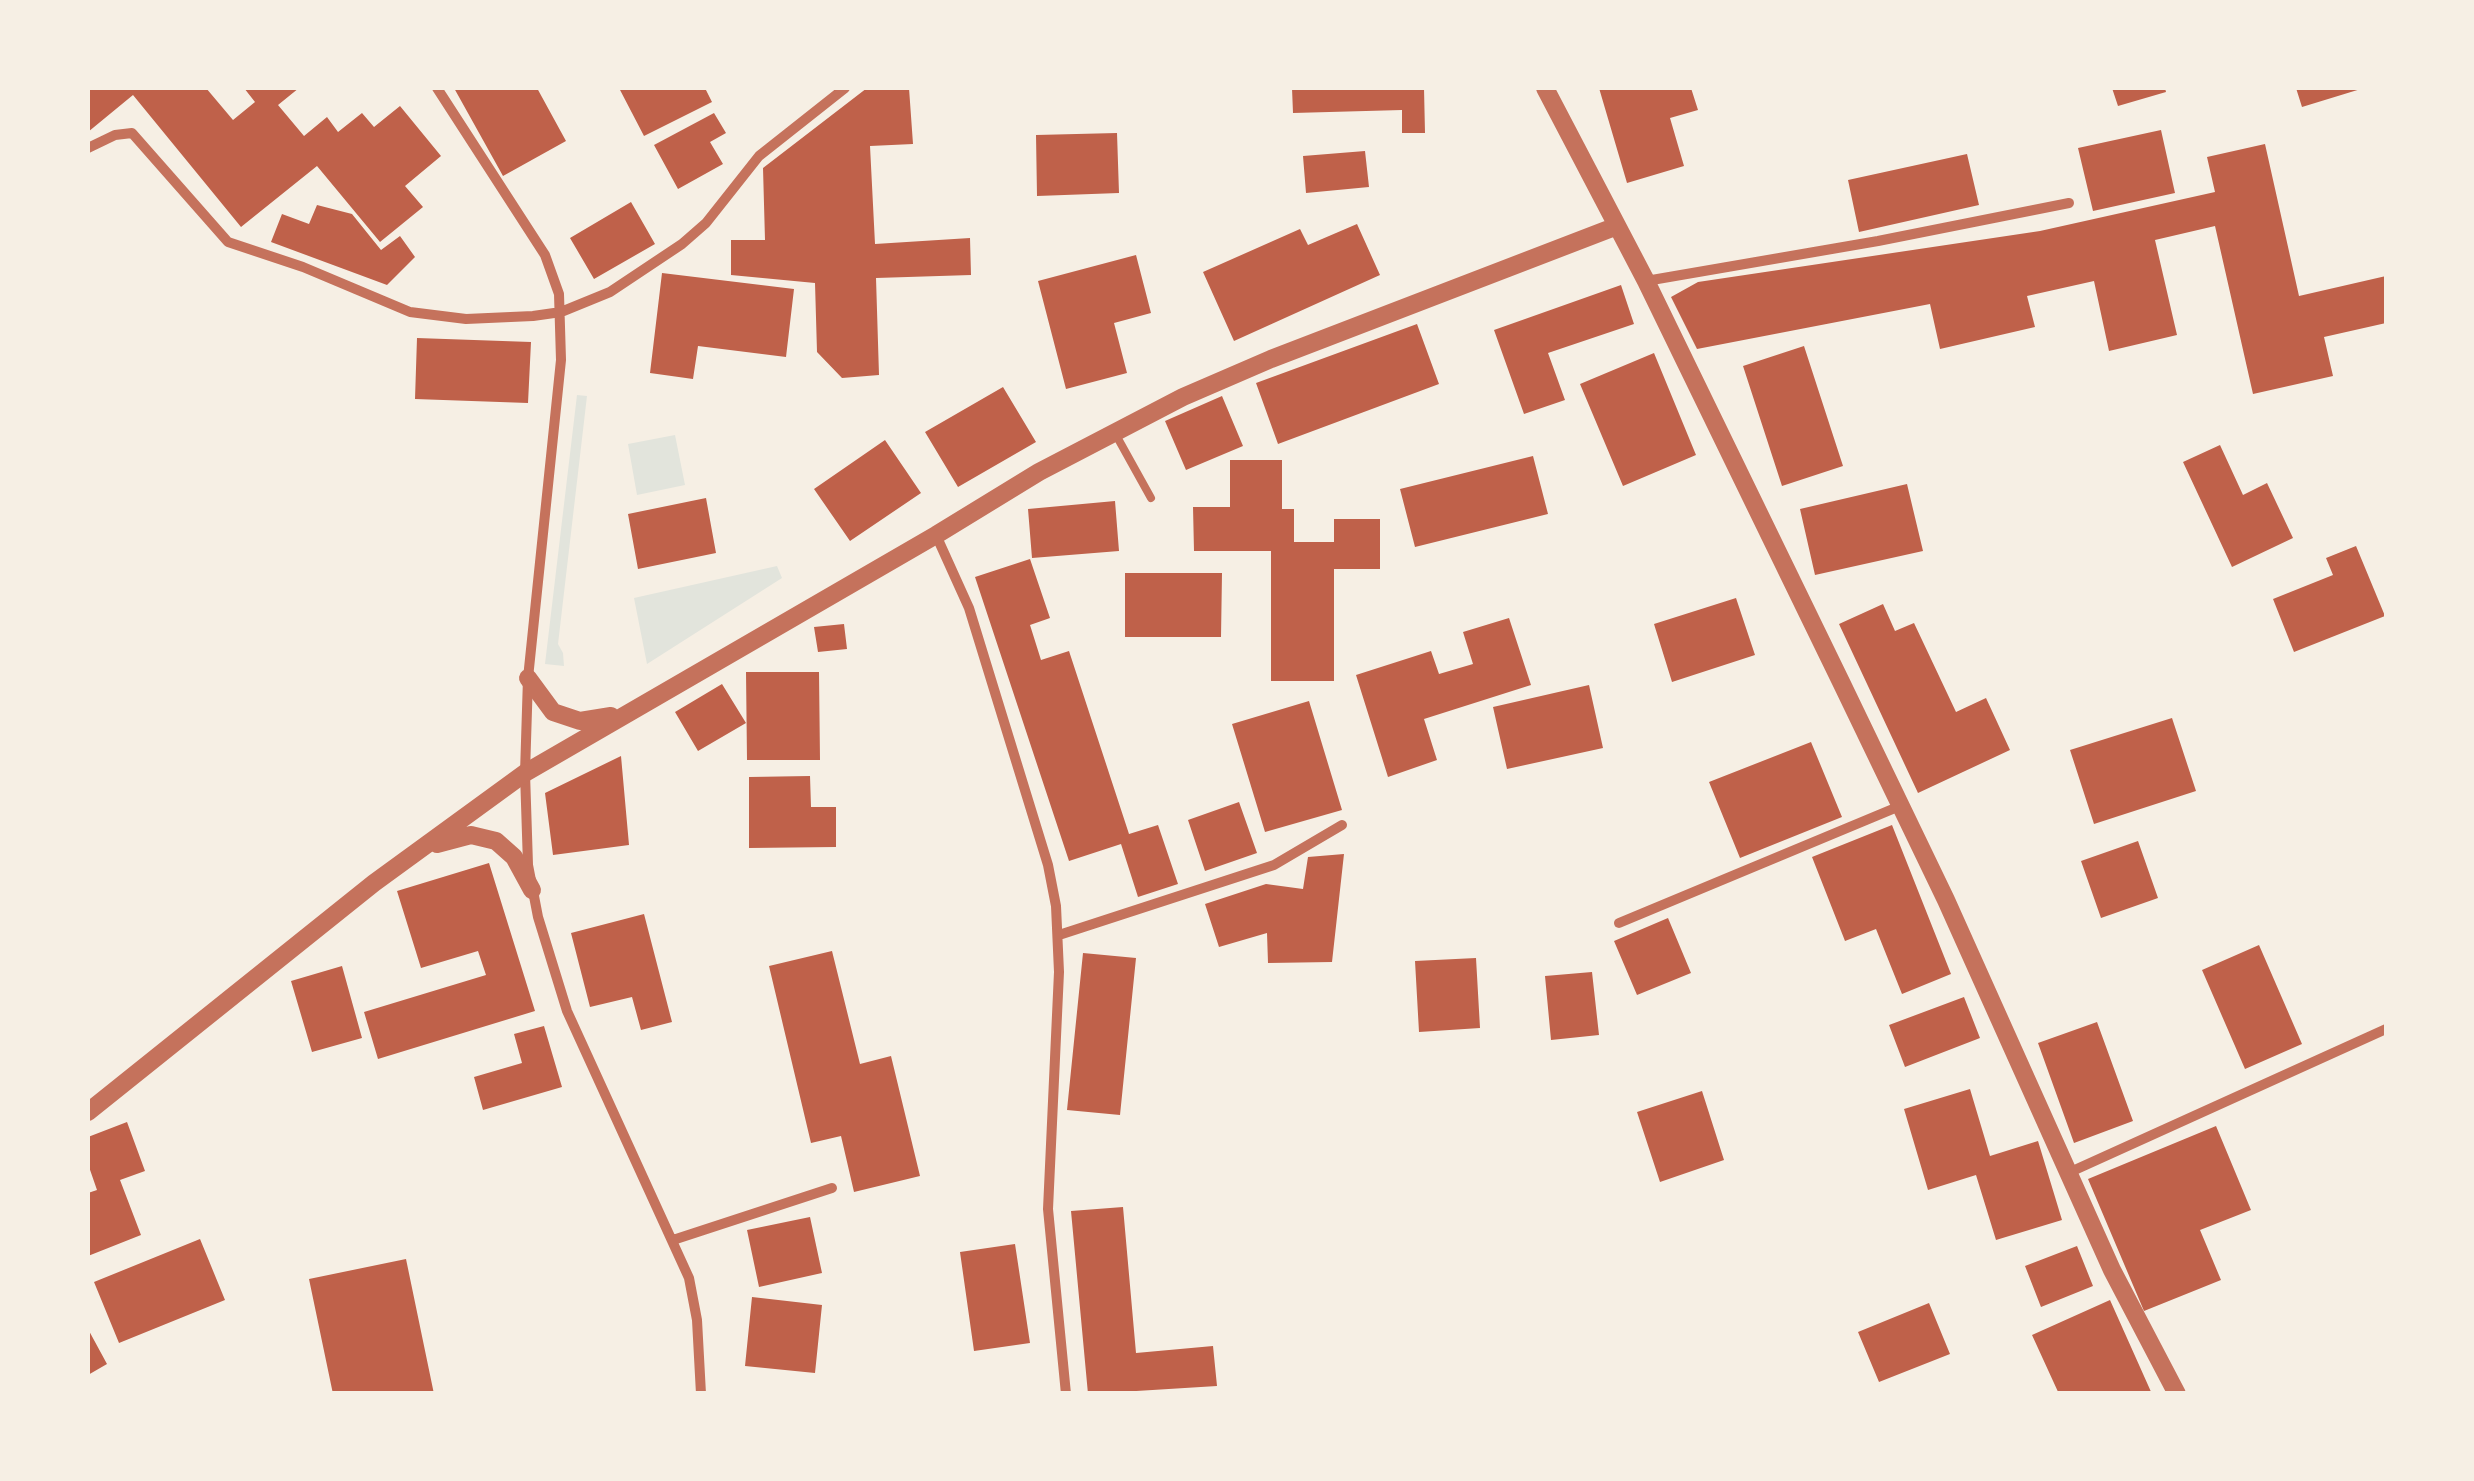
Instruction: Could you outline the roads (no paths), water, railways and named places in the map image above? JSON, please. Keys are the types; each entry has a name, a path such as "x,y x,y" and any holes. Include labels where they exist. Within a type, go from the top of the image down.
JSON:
{"street":[{"path":"437,88 545,254 559,294 561,360 528,678 525,834 532,890 568,1012 689,1278 697,1320 701,1394"},
{"path":"88,148 115,135 138,136 228,242 302,266 410,312 466,319 561,312 610,292 682,244 706,223 759,156 845,88"},
{"path":"1545,88 1646,281 1900,806 2130,1310 2176,1394"},
{"path":"1646,281 2070,203"},
{"path":"88,1112 418,851 525,772 1039,472 1114,431 1271,360 1617,226"},
{"path":"936,535 968,608 1023,783 1048,865 1059,936 1048,1209 1066,1394"},
{"path":"528,678 553,712 566,718 596,720 631,711"},
{"path":"1618,923 1900,806"},
{"path":"1059,936 1274,865 1342,825"},
{"path":"418,851 458,836 481,836 496,841 514,857 532,890"},
{"path":"2068,1173 2386,1029"},
{"path":"673,1240 832,1188"}],"lane":[{"path":"1114,431 1151,498"}]}
